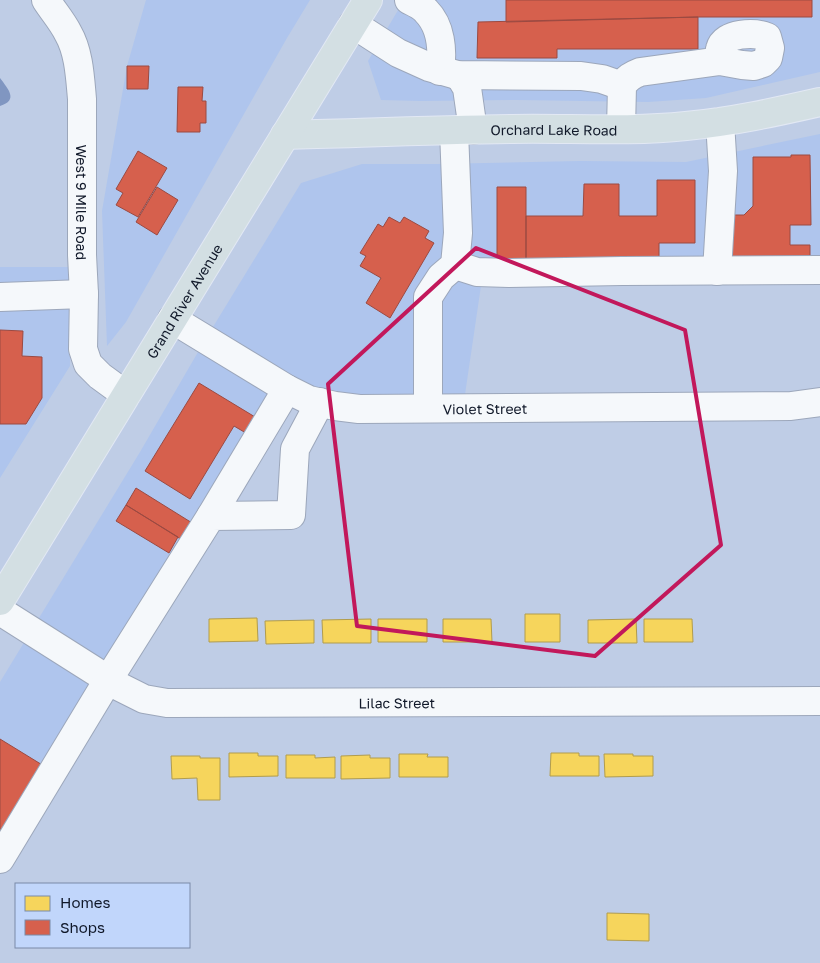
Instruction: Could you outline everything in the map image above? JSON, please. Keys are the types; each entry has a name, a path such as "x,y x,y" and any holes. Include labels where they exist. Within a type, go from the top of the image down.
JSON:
{"main road":[{"name":"Grand River Avenue","path":"4,586 126,395 368,0"},
{"name":"Orchard Lake Road","path":"285,135 463,130 621,129 685,126 774,113 820,102"}],"street":[{"name":"West 9 Mile Road","path":"46,0 69,34 75,50 80,75 82,99 83,348 88,364 100,376 126,395"},
{"path":"409,0 425,9 434,21 449,73"},
{"path":"353,24 398,53 461,78 467,88 455,265 442,278 428,297 428,408"},
{"path":"621,129 622,86 632,75 640,72 720,61"},
{"path":"449,73 581,76 602,78 622,86"},
{"path":"717,271 724,171 720,122"},
{"path":"455,265 477,272 509,273 820,270"},
{"path":"0,297 84,294"},
{"name":"Violet Street","path":"172,319 287,389 310,400 358,409 791,406 820,402"},
{"path":"0,859 287,389"},
{"path":"211,516 291,515 295,449 320,402"},
{"name":"Lilac Street","path":"0,611 120,687 144,699 167,703 820,701"}],"highlighted area":[{"path":"476,248 685,330 721,545 595,656 357,626 328,384"}],"shaded area":[{"path":"146,0 310,0 126,322 107,346 102,211 127,66"},
{"path":"404,0 820,0 820,72 706,98 648,102 381,100 368,61"},
{"path":"0,78 9,90 10,97 6,104 0,106"},
{"path":"820,134 820,279 482,279 463,408 287,389 0,865 0,682 301,183 362,164 580,161 686,162"},
{"path":"0,267 70,267 70,366 0,478"}],"building: Homes":[{"path":"525,614 560,614 560,642 525,642"},
{"path":"257,618 258,641 209,642 209,619"},
{"path":"371,619 371,643 323,643 322,620"},
{"path":"378,619 427,619 427,642 378,642"},
{"path":"443,619 491,619 492,642 443,642"},
{"path":"636,619 637,643 588,643 588,620"},
{"path":"644,619 692,619 693,642 644,642"},
{"path":"314,620 314,643 266,644 265,621"},
{"path":"229,753 258,753 258,756 278,756 278,776 229,777"},
{"path":"551,753 579,753 579,756 599,756 599,776 550,776"},
{"path":"399,754 428,754 427,757 448,757 448,777 399,777"},
{"path":"604,754 653,756 653,776 605,777"},
{"path":"286,755 315,755 315,758 335,757 335,778 286,778"},
{"path":"370,755 370,758 390,758 390,778 341,779 341,756"},
{"path":"171,756 220,758 220,800 198,800 197,778 172,779"},
{"path":"607,913 649,914 649,941 607,940"}],"building: Shops":[{"path":"506,0 812,0 812,17 698,17 506,22"},
{"path":"698,17 698,49 557,49 557,58 477,58 478,22"},
{"path":"127,66 149,66 148,89 127,89"},
{"path":"178,87 203,87 202,101 206,101 206,123 200,123 200,132 177,132"},
{"path":"138,151 167,168 138,217 116,205 123,193 116,189"},
{"path":"791,155 810,155 811,225 790,225 790,245 810,245 810,264 728,264 730,215 744,215 753,206 753,157 791,157"},
{"path":"657,180 695,180 695,243 659,243 659,265 526,265 526,216 583,216 584,184 619,184 619,216 657,216"},
{"path":"157,187 178,200 157,235 136,222"},
{"path":"497,187 526,187 526,260 497,260"},
{"path":"389,217 400,223 404,217 429,231 425,238 434,243 390,318 366,303 381,278 360,266 366,256 360,253 378,224 383,227"},
{"path":"0,330 23,331 22,356 42,357 42,398 26,424 0,424"},
{"path":"199,383 260,420 251,436 234,426 190,499 145,471"},
{"path":"136,488 197,526 187,543 126,505"},
{"path":"126,505 178,537 169,553 116,521"},
{"path":"0,739 44,766 8,834 0,829"}]}
